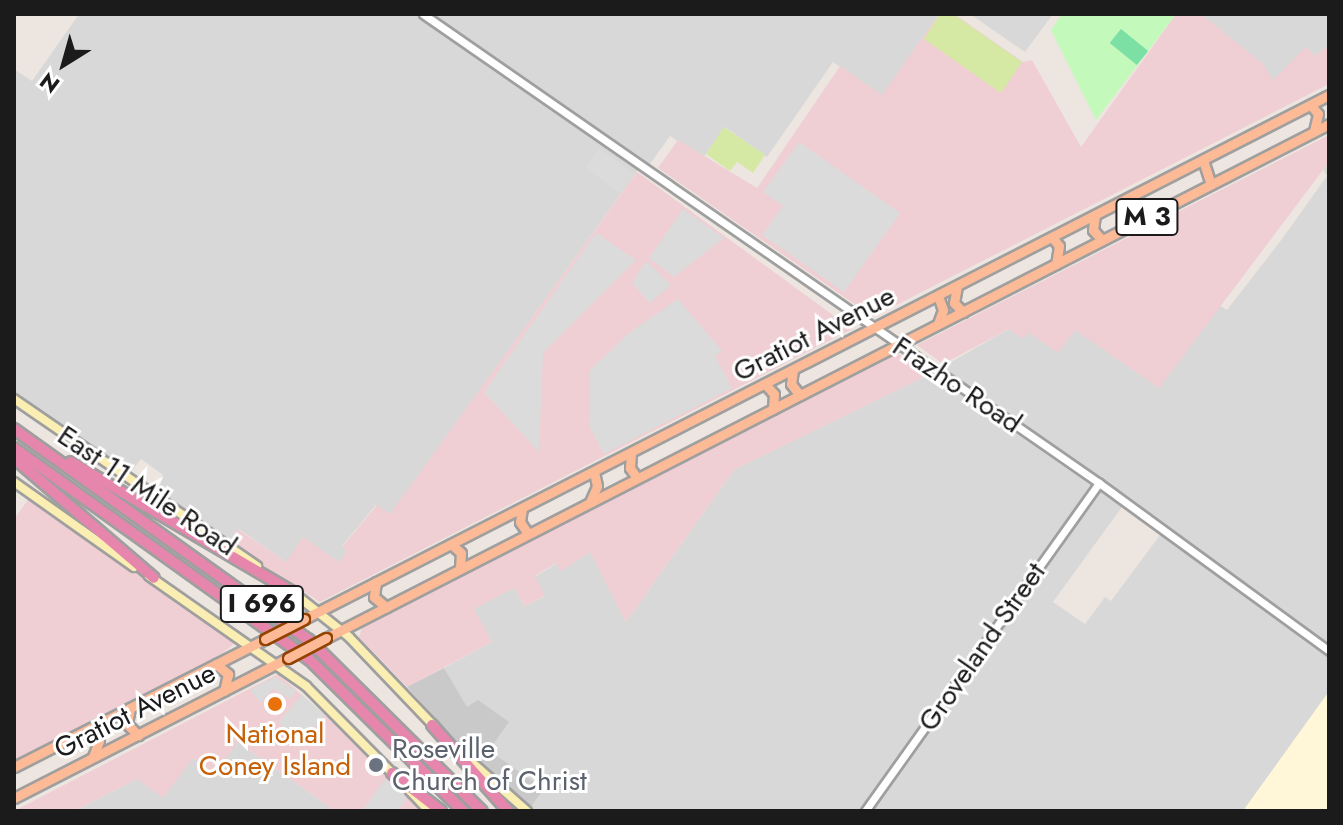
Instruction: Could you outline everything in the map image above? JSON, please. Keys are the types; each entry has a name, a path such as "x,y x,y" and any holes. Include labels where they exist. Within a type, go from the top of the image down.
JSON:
{"highway":[{"path":"14,429 294,593"},
{"name":"I 696","path":"14,429 309,640 482,811"},
{"name":"I 696","path":"14,448 309,659 463,811"},
{"path":"14,458 154,578"},
{"path":"432,725 508,811"},
{"path":"392,773 441,811"}],"main road":[{"name":"Gratiot Avenue","path":"318,612 1329,95"},
{"path":"1311,105 1318,114 1314,132"},
{"name":"Gratiot Avenue","path":"341,630 1329,124"},
{"path":"1203,160 1211,184"},
{"path":"1095,215 1093,230 1102,240"},
{"path":"1052,237 1059,246 1056,264"},
{"path":"957,286 954,303 963,312"},
{"path":"938,296 943,310 938,324"},
{"path":"793,370 791,384 800,395"},
{"path":"765,384 774,394 773,409"},
{"name":"East 11 Mile Road","path":"14,399 294,593 341,630 432,725 527,811"},
{"path":"631,453 630,468 637,478"},
{"path":"590,502 597,486 594,472"},
{"path":"14,482 276,664 325,703 429,811"},
{"path":"522,508 520,522 528,534"},
{"path":"451,544 461,553 460,568"},
{"path":"376,582 374,597 386,607"},
{"name":"M 3","path":"251,646 318,612"},
{"name":"M 3","path":"276,664 341,630"},
{"name":"Gratiot Avenue","path":"14,767 251,646"},
{"path":"216,664 228,674 224,691"},
{"name":"Gratiot Avenue","path":"14,798 276,664"},
{"path":"130,708 127,724 138,735"},
{"path":"90,729 99,741 93,757"}],"street":[{"name":"Frazho Road","path":"423,14 1099,483 1329,651"},
{"name":"Groveland Street","path":"865,811 1099,483"}],"shaded area":[{"path":"79,14 939,14 882,96 833,62 767,157 725,127 703,158 670,136 650,164 643,163 390,515 376,505 342,546 347,551 339,563 286,562 239,529 228,543 152,491 163,475 141,459 128,476 14,396 14,69 32,81"},
{"path":"939,14 954,14 1023,62 1032,60 1081,147 1176,14 1201,14 1263,64 1273,80 1306,47 1315,56 1329,45 1329,84 873,317 658,168 678,140 757,188 840,66 882,95"},
{"path":"970,14 1053,14 1025,52"},
{"path":"1201,14 1329,14 1329,45 1315,56 1306,48 1273,81"},
{"path":"1329,135 1329,162 1159,388 1075,330 1058,353 1028,332 1023,339 1009,329 943,364 917,345"},
{"path":"799,142 900,213 844,292 762,235 783,206 763,192"},
{"path":"599,148 634,173 620,193 585,167"},
{"path":"1329,162 1329,645 942,367 1009,329 1075,329 1159,388 1219,305 1227,310 1282,239 1327,176 1323,170"},
{"path":"637,172 852,329 320,602 228,543 238,529 286,562 303,537 339,562 347,551 342,547 377,505 390,514"},
{"path":"683,209 724,238 674,277 649,258"},
{"path":"596,233 636,260 543,353 539,452 484,392"},
{"path":"646,261 671,285 650,303 632,283"},
{"path":"678,299 722,351 715,356 732,388 604,454 589,426 590,370 629,333"},
{"path":"895,352 930,374 734,470 626,622 590,552 561,571 556,563 535,576 545,596 525,606 514,588 474,609 492,642 407,687 359,637 362,628 439,587"},
{"path":"930,374 1122,507 1053,602 1085,624 1105,597 1111,601 1160,535 1329,658 1329,696 1243,811 529,809 543,788 489,750 444,668 492,642 473,609 514,588 525,606 544,597 535,577 557,563 561,570 591,551 626,622 734,470"},
{"path":"30,497 235,643 219,656 14,761 14,519"},
{"path":"444,668 467,707 478,700 509,722 489,750 544,789 529,809 471,757 407,687"},
{"path":"278,674 363,749 420,811 335,811 238,742 215,773 193,758 163,798 137,779 74,811 14,811"},
{"path":"275,677 296,691 290,699 273,689 261,703 250,690"},
{"path":"1327,694 1329,811 1243,811"},
{"path":"302,695 325,715 301,742 278,722"},
{"path":"238,742 335,811 74,811 137,779"},
{"path":"385,779 407,798 398,811 362,811"}],"green space":[{"path":"940,14 953,14 1022,62 1001,93 924,39"},
{"path":"1062,14 1176,14 1096,120 1051,30"},
{"path":"1121,29 1148,51 1137,65 1110,43"},
{"path":"724,127 765,155 753,173 737,162 730,171 706,154"}],"place":[{"name":"National Coney Island","path":"275,704"},
{"name":"Roseville Church of Christ","path":"376,765"}]}
